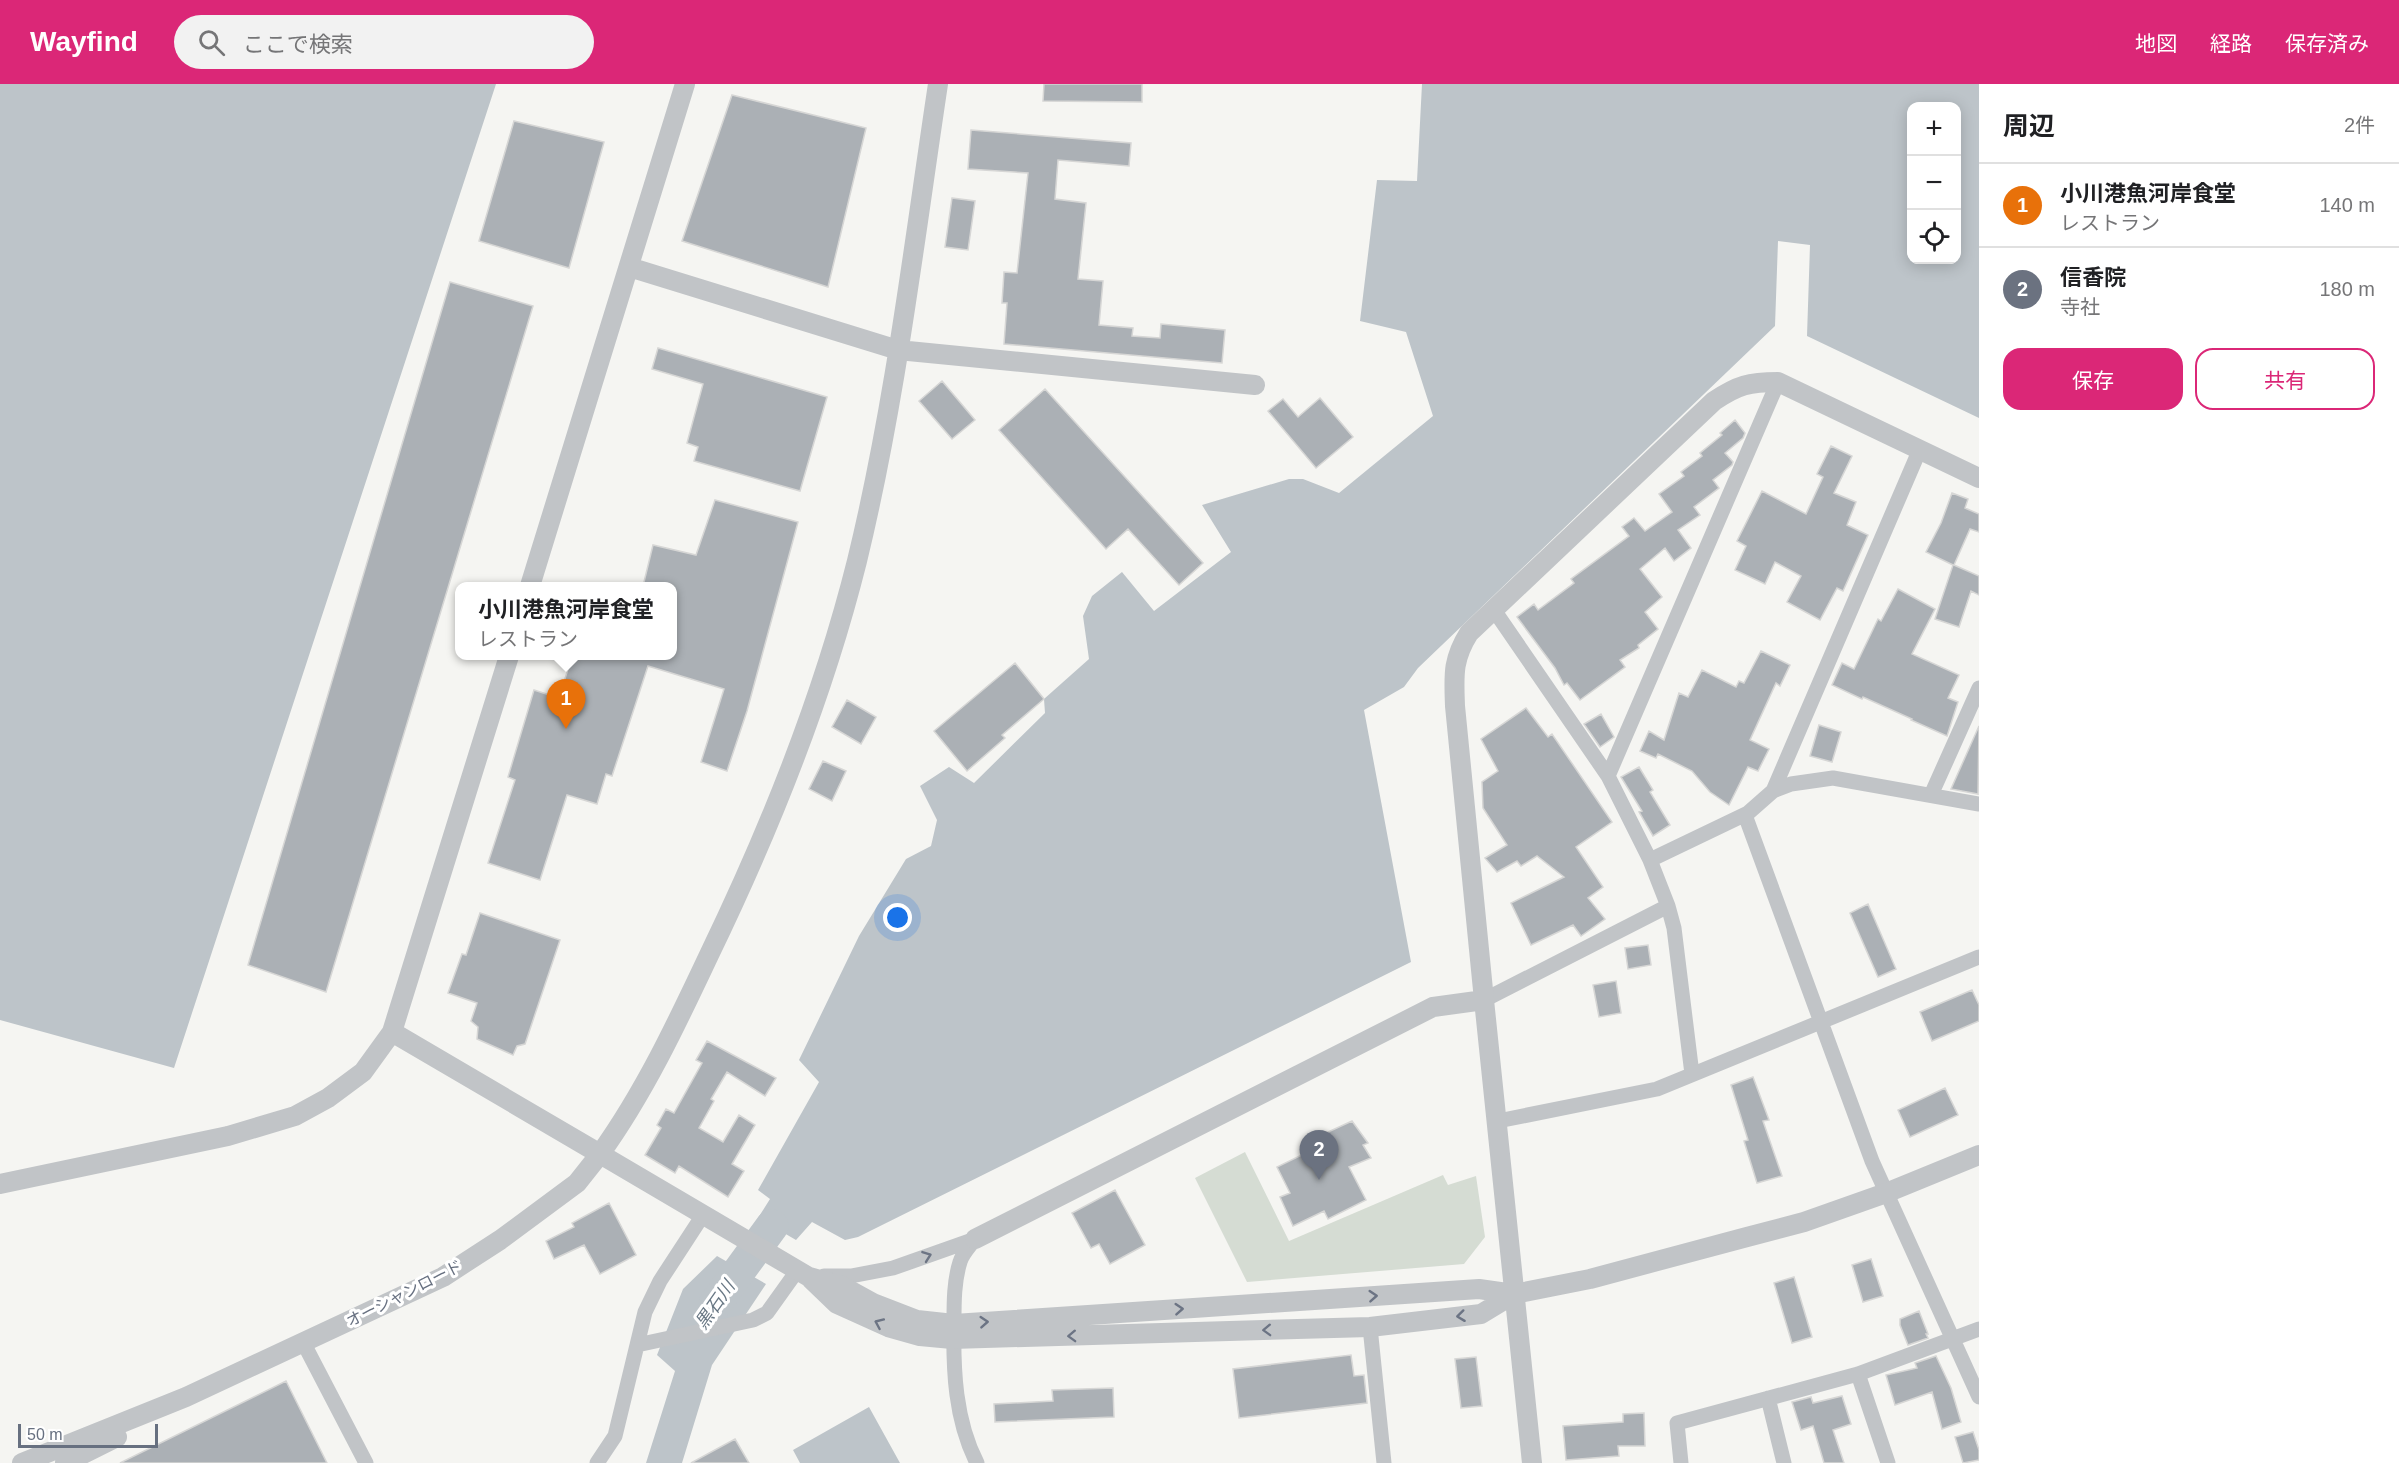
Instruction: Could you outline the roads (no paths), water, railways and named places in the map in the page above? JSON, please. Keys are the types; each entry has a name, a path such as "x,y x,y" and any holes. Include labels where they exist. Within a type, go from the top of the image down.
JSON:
{"street":[{"path":"531,582 685,84"},
{"name":"オーシャンロード","path":"22,1463 186,1396 443,1277 500,1240 577,1183 624,1121 697,981 737,897 778,802 816,699 856,562 898,350 938,84"},
{"path":"629,267 898,350 1255,385"},
{"path":"1532,1463 1455,706 1454,674 1460,648 1469,633 1713,401 1736,386 1752,382 1778,382 1979,478"},
{"path":"1608,776 1778,382"},
{"path":"1773,791 1920,449"},
{"path":"1494,610 1608,776 1650,860 1674,928 1692,1074"},
{"path":"0,1184 228,1136 295,1116 328,1098 363,1072 392,1032 508,660"},
{"path":"1931,795 1979,688"},
{"path":"1650,860 1744,815 1773,791 1791,784 1833,778 1979,804"},
{"path":"1744,815 1886,1193 1979,1397"},
{"path":"797,1270 851,1276 894,1268 975,1239 1434,1007 1484,1000 1668,906"},
{"path":"1498,1121 1657,1089 1979,957"},
{"path":"392,1032 797,1270 837,1304 888,1327 920,1336 1479,1290 1514,1294 1590,1279 1769,1231 1886,1193 1979,1155"},
{"path":"597,1463 615,1436 645,1312 660,1281 703,1215"},
{"path":"975,1239 960,1260 953,1301 953,1332 957,1400 972,1454 977,1463"},
{"path":"637,1346 753,1320 767,1313 797,1270"},
{"path":"953,1332 1370,1327 1481,1314 1514,1294"},
{"path":"1370,1327 1384,1463"},
{"path":"1681,1463 1677,1423 1858,1374 1979,1329"},
{"path":"303,1342 366,1463"},
{"path":"1858,1374 1888,1463"},
{"name":"オーシャンロード","path":"65,1463 168,1412 186,1396"},
{"path":"1768,1398 1784,1463"}],"water":[{"path":"0,84 496,84 174,1068 0,1020"},
{"path":"1422,84 1979,84 1979,418 1807,336 1810,245 1778,241 1775,326 1418,668 1404,687 1364,710 1411,962 858,1237 845,1240 812,1222 796,1240 758,1218 770,1199 758,1190 819,1082 799,1060 859,936 906,859 931,846 937,820 920,786 949,767 974,783 1045,713 1044,699 1089,659 1083,616 1092,596 1122,572 1154,611 1231,552 1202,505 1289,479 1303,479 1339,493 1433,416 1406,332 1360,321 1377,180 1417,181"},
{"path":"717,1256 766,1284 712,1365 682,1463 646,1463 675,1371 657,1355 683,1289"},
{"path":"869,1407 900,1463 800,1463 793,1450"}],"waterway":[{"name":"黒石川","path":"715,1304 772,1226"}],"place":[{"name":"小川港魚河岸食堂","path":"566,729"},
{"name":"信香院","path":"1319,1180"}]}
